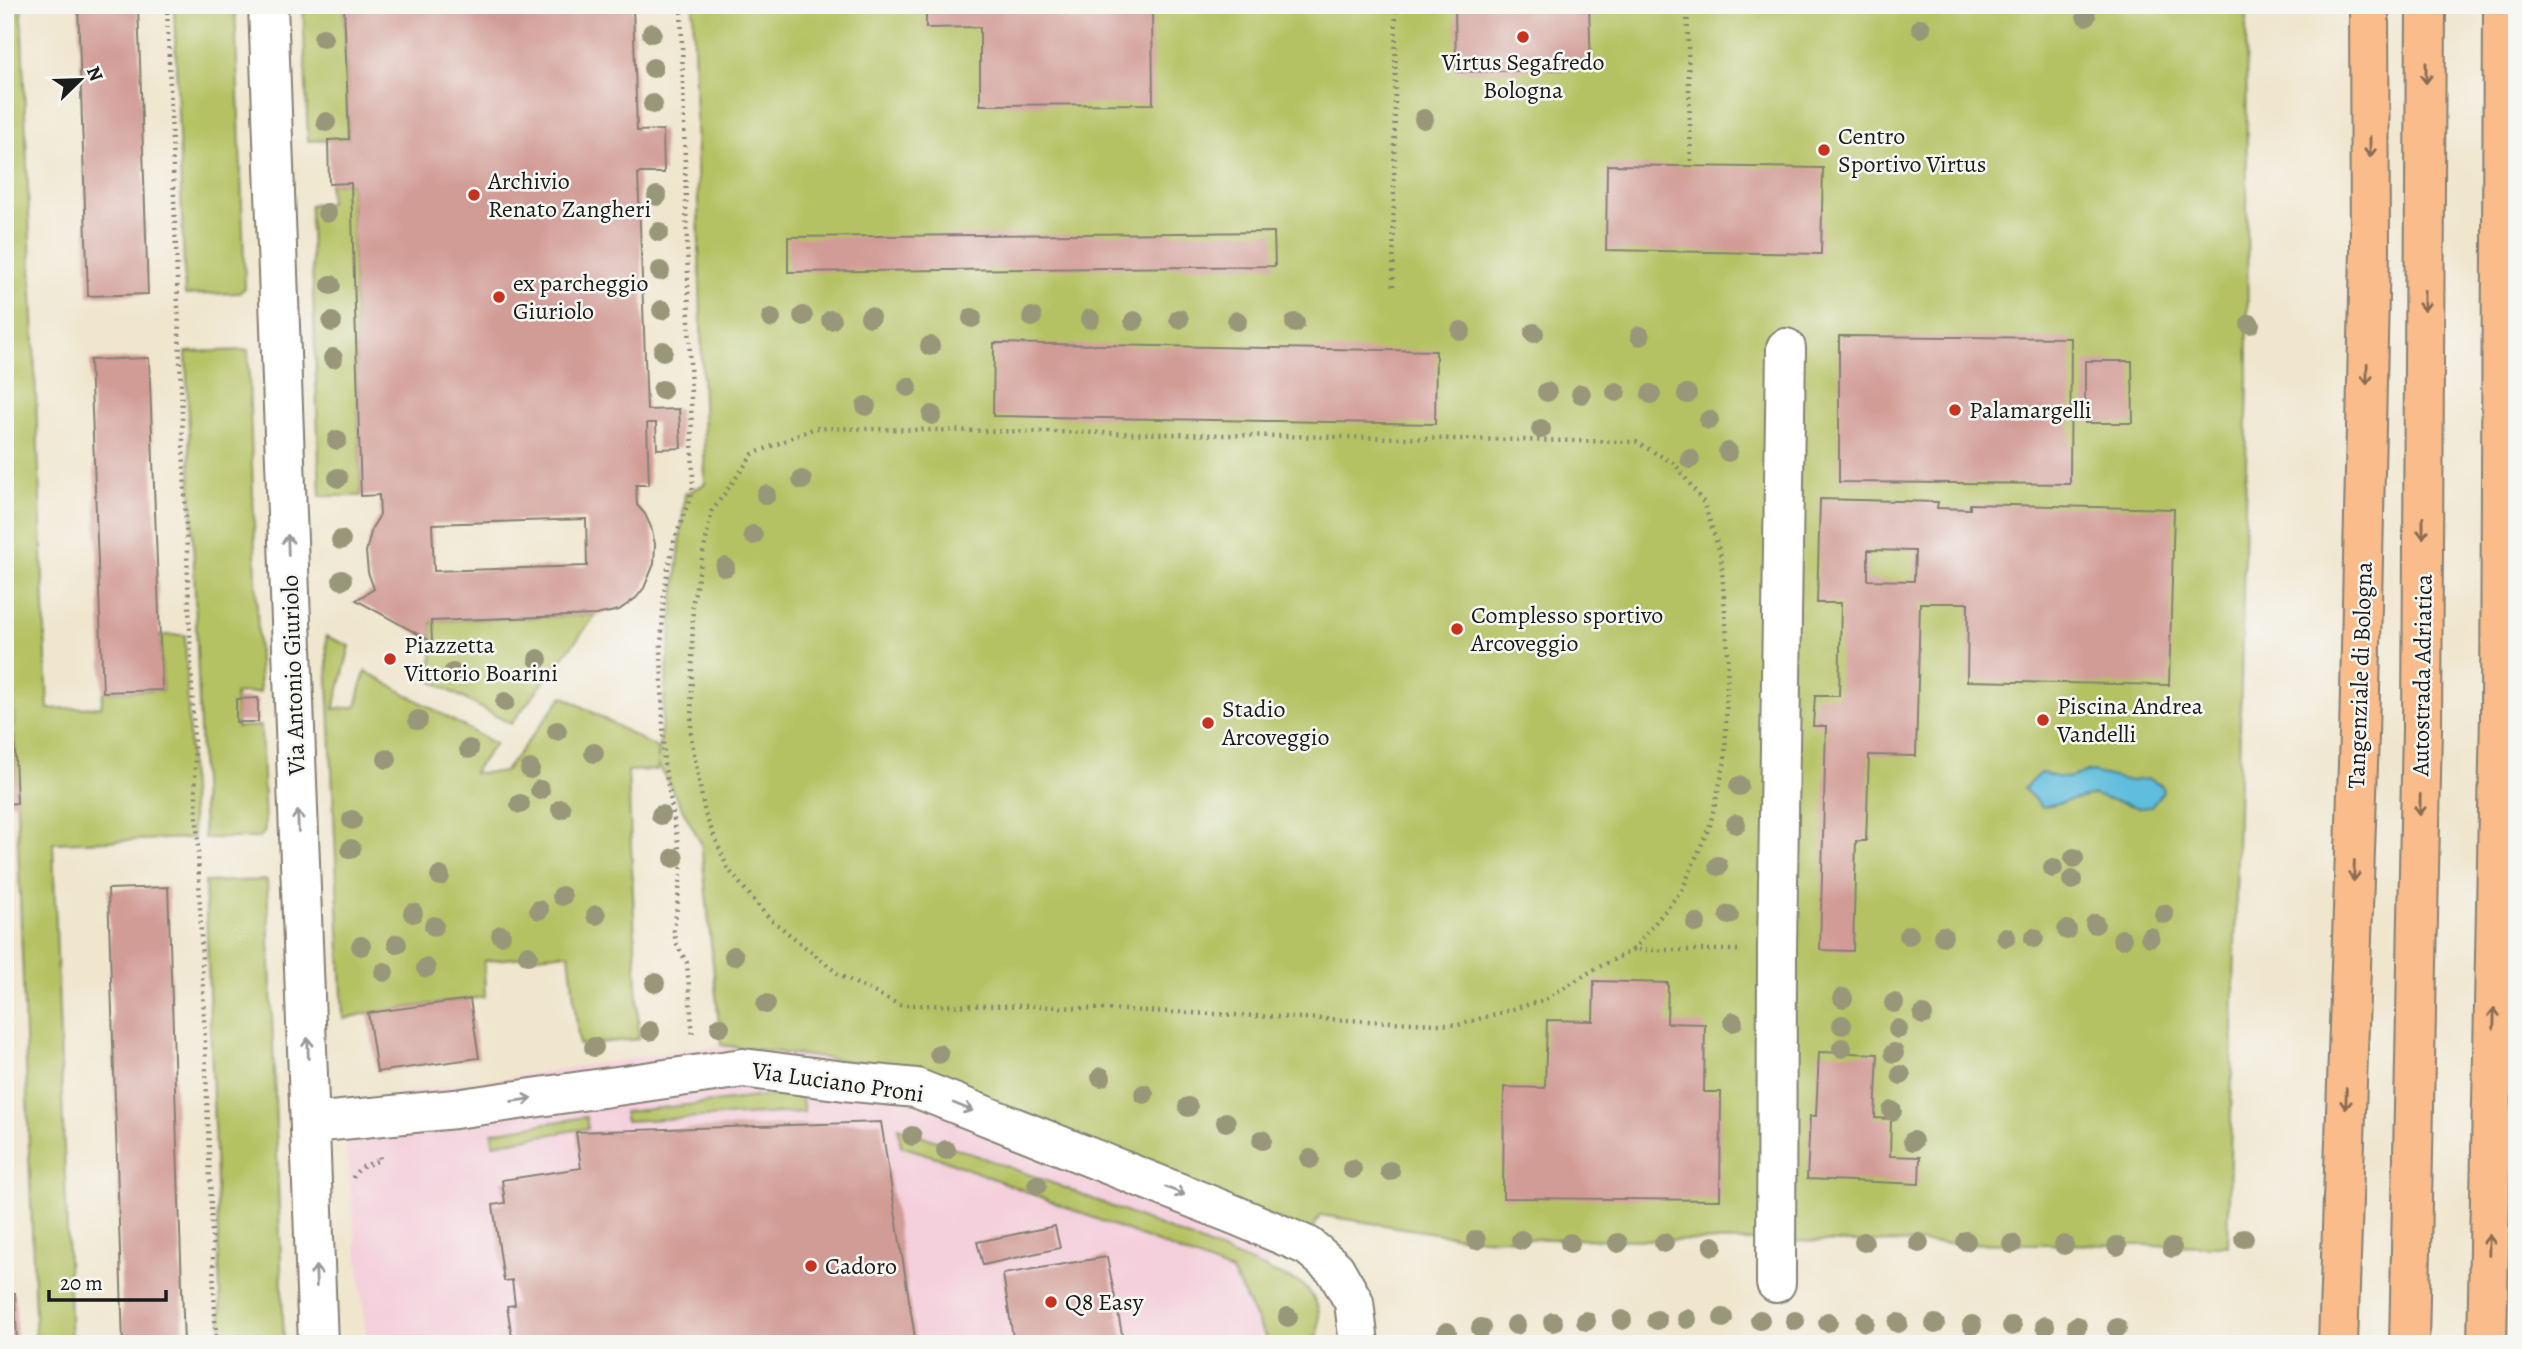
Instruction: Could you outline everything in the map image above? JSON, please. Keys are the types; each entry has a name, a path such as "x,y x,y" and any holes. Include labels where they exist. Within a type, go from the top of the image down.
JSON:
{"highway":[{"name":"Tangenziale di Bologna","path":"2338,1344 2359,735 2369,306 2369,5"},
{"name":"Autostrada Adriatica","path":"2409,1327 2421,742 2426,5"},
{"path":"2487,1329 2500,714 2503,5"}],"street":[{"name":"Via Antonio Giuriolo","path":"268,5 318,1344"},
{"path":"1776,1283 1777,950 1786,348"},
{"name":"Via Luciano Proni","path":"311,1123 455,1109 743,1068 844,1082 916,1088 1235,1215 1308,1247 1335,1269 1354,1302 1359,1344"}],"path":[{"path":"167,5 216,1344"},
{"path":"681,5 693,478 692,492 674,542 668,568 661,646 664,763 682,865 674,931 687,962 693,1046"},
{"path":"1393,286 1396,5"},
{"path":"1687,5 1691,166"},
{"path":"1633,950 1682,890 1710,825 1725,761 1728,654 1721,556 1704,503 1675,464 1636,442 815,428 753,454 712,512 693,601 691,737 705,814 728,869 768,917 841,976 900,1005 1036,1006 1458,1025 1544,1000 1593,970 1633,950 1777,950"},
{"path":"351,1184 354,1174 380,1160 379,1145"}],"shaded area":[{"path":"721,1045 905,1068 1311,1233 1266,1267 1271,1344 367,1344 341,1103"}],"green space":[{"path":"5,5 21,5 48,709 101,707 103,692 162,690 160,635 185,635 193,838 53,843 71,1344 36,1344 5,480"},
{"path":"174,5 235,5 245,288 239,293 185,295"},
{"path":"303,5 344,5 349,139 308,141"},
{"name":"Complesso sportivo Arcoveggio","path":"693,5 2246,5 2248,379 2228,1246 1467,1238 1320,1215 1311,1233 905,1068 721,1045 701,843 658,764 657,770 628,771 639,1039 579,1045 569,953 484,961 485,997 368,1013 343,1019 326,636 350,646 334,709 356,707 365,671 495,744 473,773 504,772 563,696 657,748 658,760 685,494 705,484"},
{"path":"351,183 361,496 320,496 310,205 330,203 329,184"},
{"path":"248,350 260,692 235,694 237,727 261,726 265,827 264,833 258,838 204,838 186,352"},
{"path":"596,615 511,724 433,682 431,621"},
{"path":"267,880 284,1344 222,1344 205,882"},
{"path":"801,1092 804,1112 626,1121 624,1112"},
{"path":"586,1117 588,1128 493,1144 492,1132"},
{"path":"898,1127 1063,1187 1301,1283 1312,1295 1317,1306 1318,1335 1303,1344 1269,1344 1232,1272 948,1161 901,1146"}],"water":[{"path":"2088,771 2130,781 2149,779 2161,785 2163,791 2151,807 2140,808 2094,795 2042,807 2024,789 2043,773 2064,778"}],"building":[{"path":"78,5 138,5 148,294 88,296"},
{"name":"ex parcheggio Giuriolo","path":"344,5 633,5 637,131 663,130 664,173 638,173 647,410 679,409 681,448 657,449 656,423 647,423 649,485 636,485 637,505 651,527 655,544 654,564 644,588 636,598 619,610 596,615 431,621 432,642 356,600 374,589 368,572 366,552 372,528 380,515 379,495 361,496 351,183 329,184 328,140 349,139","holes":["586,519 587,566 434,571 432,524"]},
{"path":"926,5 1152,5 1153,104 980,105 980,27 926,28"},
{"name":"Virtus Segafredo Bologna","path":"1455,5 1589,5 1591,69 1456,72"},
{"path":"1607,165 1823,168 1821,254 1606,250"},
{"path":"1274,232 1275,266 788,272 788,237"},
{"name":"Palamargelli","path":"1839,336 2071,338 2070,484 1839,482"},
{"path":"994,343 1436,351 1435,424 993,416"},
{"path":"149,358 162,690 103,692 90,360"},
{"path":"2085,361 2132,361 2133,423 2085,423"},
{"path":"1820,499 1938,502 1937,508 1970,509 1970,504 2174,509 2169,685 1967,681 1968,603 1920,603 1916,756 1869,755 1866,841 1856,841 1853,951 1820,950 1826,726 1813,726 1815,696 1839,696 1841,603 1817,603","holes":["1868,550 1915,551 1914,581 1868,580"]},
{"path":"258,698 258,722 236,722 236,699"},
{"path":"5,732 14,732 17,803 5,804"},
{"path":"168,887 184,1344 123,1344 108,889"},
{"path":"1594,981 1668,983 1667,1023 1705,1024 1704,1092 1721,1092 1720,1200 1503,1198 1504,1087 1545,1088 1547,1020 1593,1021"},
{"path":"470,999 479,1058 377,1072 368,1013"},
{"path":"1819,1052 1878,1054 1875,1118 1891,1119 1890,1156 1920,1157 1919,1184 1807,1179 1810,1116 1816,1116"},
{"path":"881,1122 916,1344 513,1344 507,1306 515,1305 512,1280 504,1281 493,1205 505,1203 502,1180 581,1168 576,1132"},
{"path":"1055,1226 1060,1248 983,1265 977,1242"},
{"path":"1107,1257 1124,1344 1014,1344 1003,1274"},
{"path":"5,1293 15,1293 17,1344 5,1344"}],"place":[{"name":"Virtus Segafredo Bologna","path":"1523,37"},
{"name":"Centro Sportivo Virtus","path":"1824,150"},
{"name":"Archivio Renato Zangheri","path":"474,195"},
{"name":"ex parcheggio Giuriolo","path":"499,297"},
{"name":"Palamargelli","path":"1955,410"},
{"name":"Complesso sportivo Arcoveggio","path":"1457,629"},
{"name":"Piazzetta Vittorio Boarini","path":"390,659"},
{"name":"Piscina Andrea Vandelli","path":"2043,720"},
{"name":"Stadio Arcoveggio","path":"1208,723"},
{"name":"Cadoro","path":"811,1266"},
{"name":"Q8 Easy","path":"1051,1302"}]}
